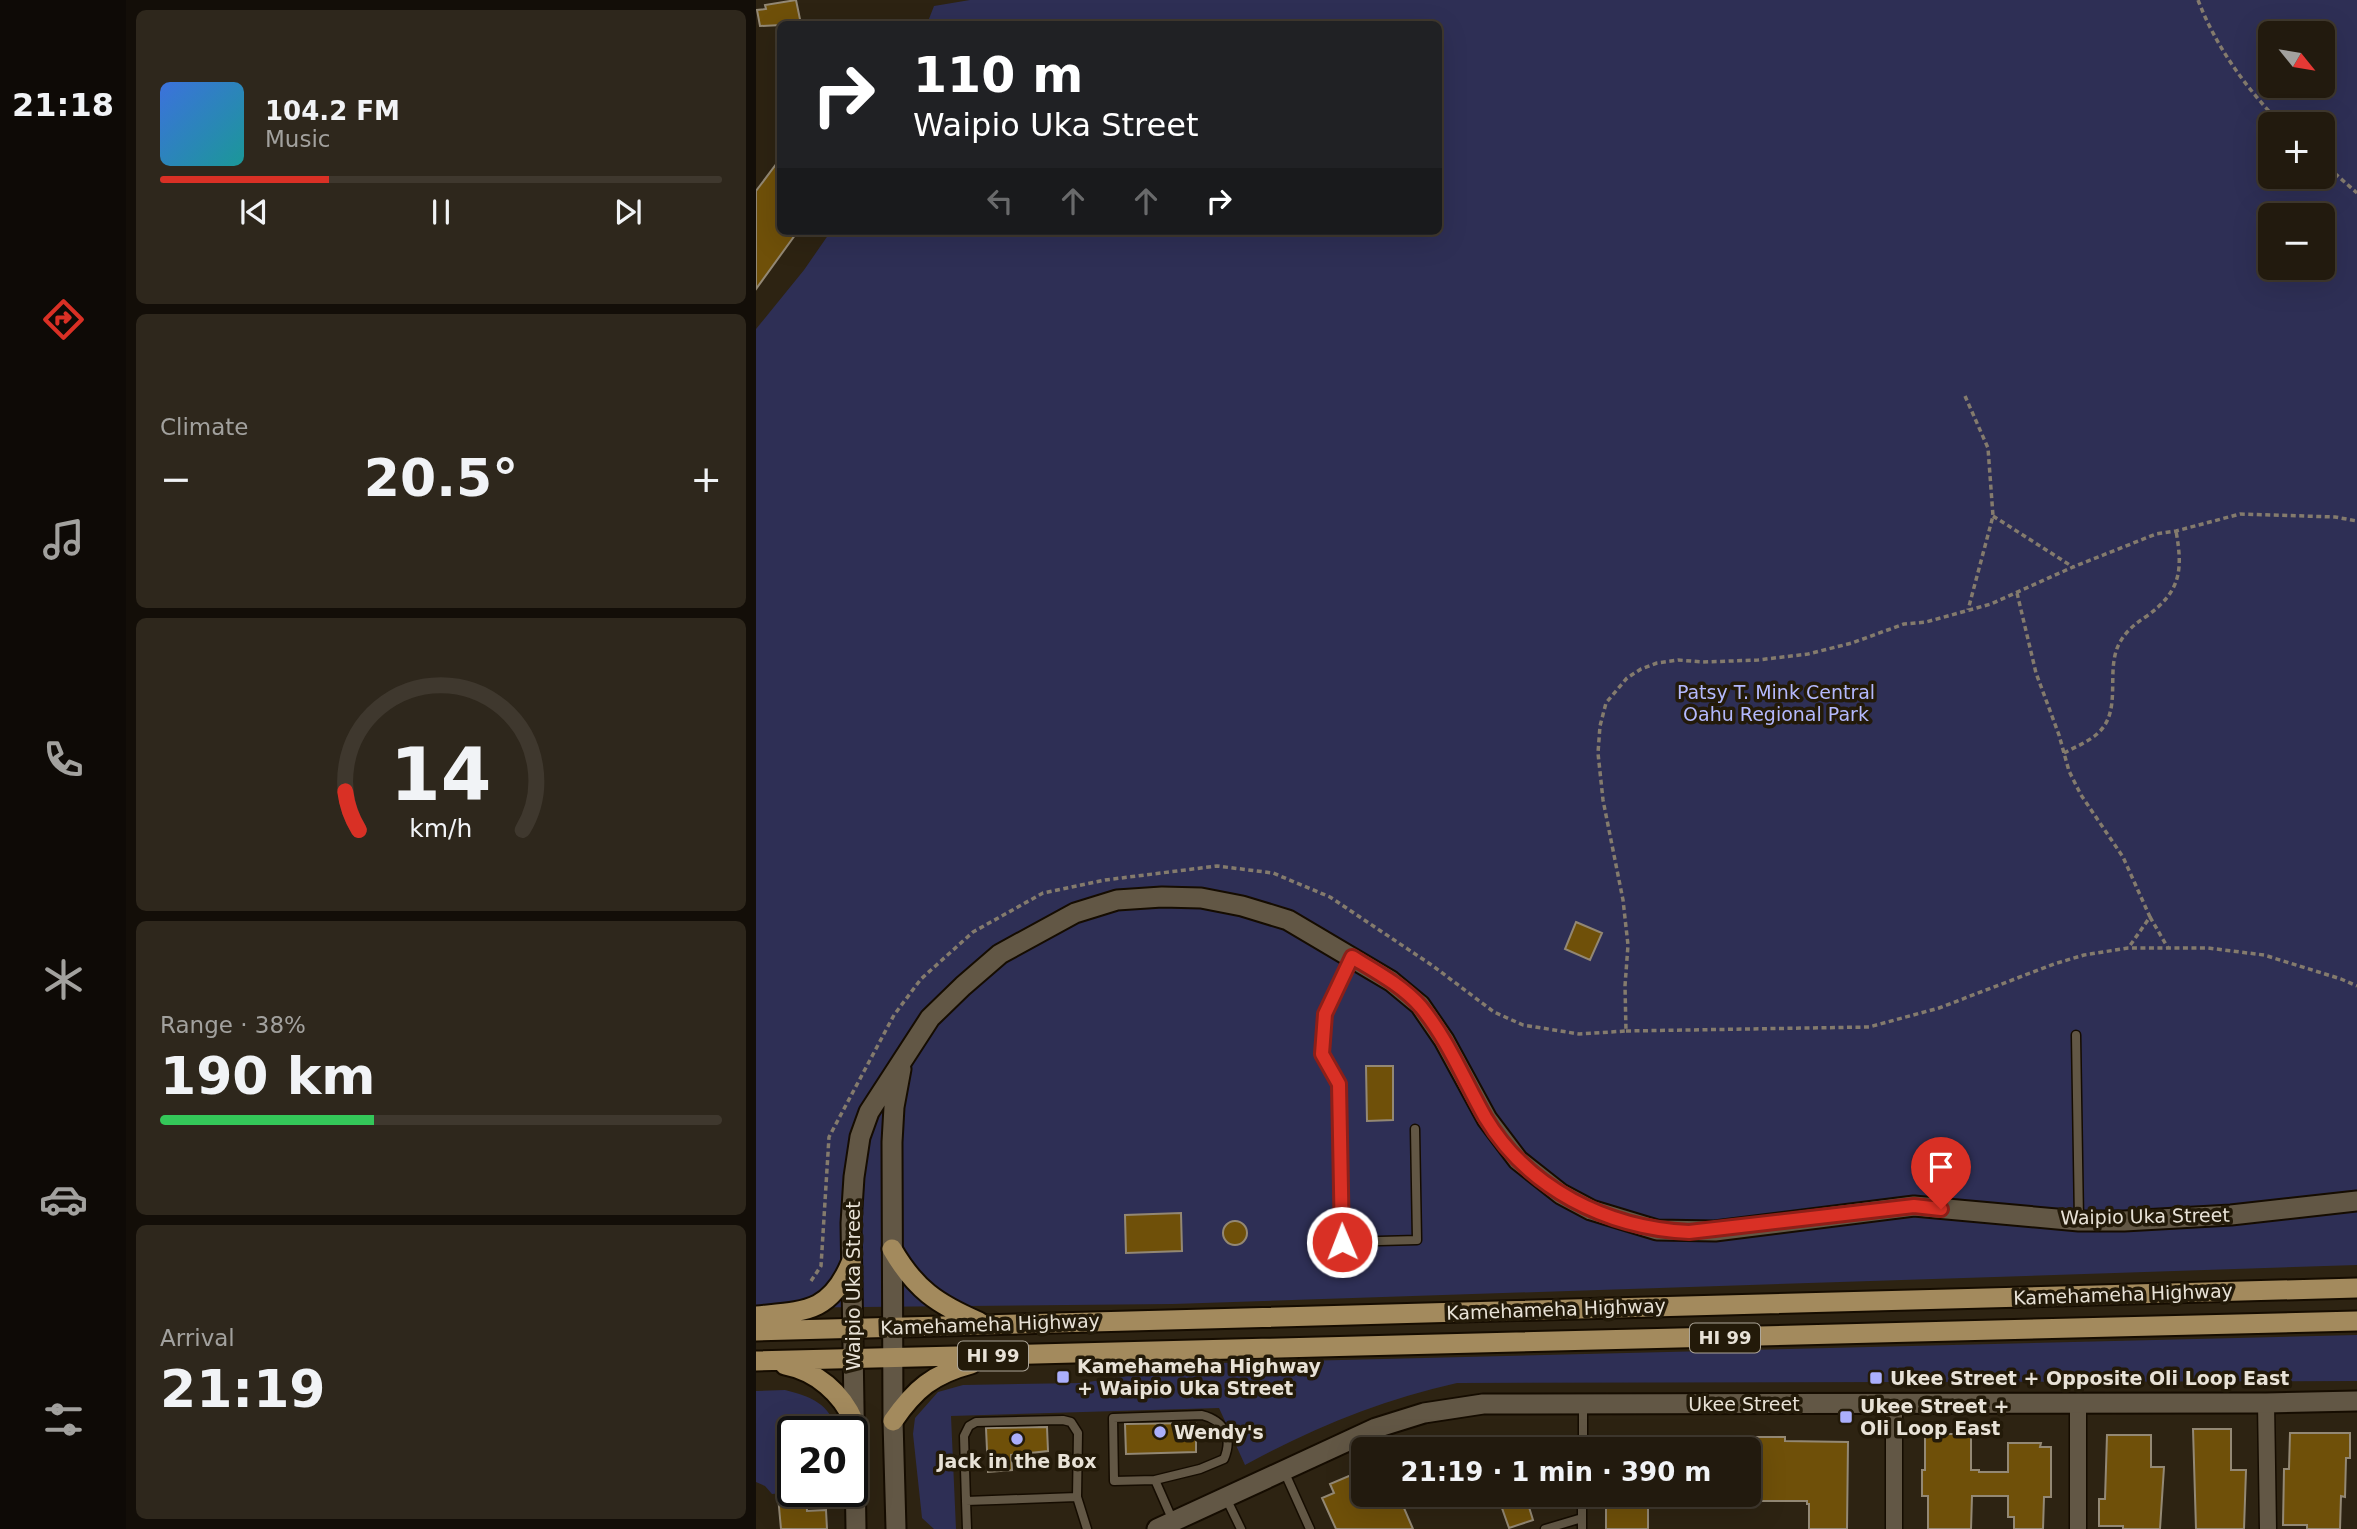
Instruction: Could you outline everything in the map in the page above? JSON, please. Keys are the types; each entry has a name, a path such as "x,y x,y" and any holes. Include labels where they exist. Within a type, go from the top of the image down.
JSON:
{"main road":[{"path":"892,1249 913,1281 932,1298 946,1308 983,1324"},
{"path":"756,1316 811,1308 823,1302 838,1289 851,1263"},
{"name":"Kamehameha Highway","path":"756,1331 2357,1288"},
{"name":"Kamehameha Highway","path":"762,1361 2357,1321"},
{"path":"893,1421 919,1388 948,1370 1026,1356"},
{"path":"762,1361 793,1366 812,1375 825,1383 848,1408 851,1416"}],"street":[{"name":"Waipio Uka Street","path":"854,1416 851,1263 854,1177 860,1137 869,1111 930,1018 1000,954 1075,913 1117,900 1201,898 1242,906 1288,920 1352,957 1391,981 1420,1005 1444,1040 1487,1119 1518,1160 1561,1194 1591,1210 1657,1230 1689,1232 1914,1206 2079,1220 2123,1221 2231,1215 2357,1201"},
{"name":"Waipio Uka Street","path":"896,1529 892,1359 893,1130 905,1054"},
{"name":"Ukee Street","path":"1165,1525 1377,1428 1424,1413 1483,1404 2357,1401"},
{"path":"2266,1403 2268,1529"},
{"path":"1894,1404 1894,1529"},
{"path":"2078,1404 2078,1529"},
{"name":"Waipio Uka Street","path":"856,1507 856,1529"},
{"path":"857,1507 868,1529"}],"lane":[{"path":"1352,957 1325,1014 1322,1054 1339,1084 1342,1242 1417,1240 1415,1129"},
{"path":"2076,1035 2079,1220"},
{"path":"1583,1403 1583,1437"},
{"path":"1202,1415 1220,1424 1227,1436 1229,1447 1224,1459 1200,1469 1156,1480 1114,1481 1113,1418 1202,1415"},
{"path":"967,1529 964,1436 969,1426 976,1422 1063,1420 1071,1422 1078,1433 1077,1497 1087,1529"},
{"path":"1284,1471 1310,1529"},
{"path":"1156,1480 1165,1525"},
{"path":"966,1501 1077,1497"},
{"path":"1226,1498 1241,1529"},
{"path":"1582,1507 1582,1529"},
{"path":"1545,1529 1582,1518"}],"path":[{"path":"2198,0 2205,20 2238,74 2269,112"},
{"path":"2335,174 2357,193"},
{"path":"1965,396 1988,448 1993,516 1968,610"},
{"path":"1626,1031 1628,945 1623,900 1602,800 1598,753 1600,726 1606,703 1627,678 1657,663 1678,660 1758,660 1808,654 1852,643 1905,624 1926,622 2017,593 2147,537 2239,514 2335,517 2357,521"},
{"path":"1993,516 2073,567"},
{"path":"2064,753 2099,733 2108,721 2112,706 2113,657 2119,643 2128,629 2160,606 2173,591 2177,581 2180,571 2176,531"},
{"path":"2017,593 2036,673 2070,771 2081,795 2123,857 2150,917 2168,948"},
{"path":"811,1281 821,1266 829,1137 894,1015 920,979 973,932 1043,892 1105,880 1217,866 1273,873 1329,897 1433,966 1494,1012 1523,1025 1579,1034 1869,1027 1939,1008 2054,964 2128,948 2208,948 2264,955 2357,986"},
{"path":"2128,948 2150,917"}],"green space":[{"name":"Patsy T. Mink Central Oahu Regional Park","path":"970,0 2357,0 2357,1265 1173,1304 756,1308 756,329 804,270 828,235 1442,235 1442,21 928,21 934,6"},
{"path":"2357,1335 2357,1381 1457,1383 1348,1416 1245,1465 1219,1408 951,1416 956,1529 934,1529 922,1518 913,1434 915,1418 938,1392 963,1385 1081,1383 1219,1363"},
{"path":"785,1390 803,1395 818,1403 830,1416 777,1416 777,1494 772,1494 765,1486 756,1482 756,1391"}],"building":[{"path":"796,0 800,21 777,21 777,25 760,26 757,10 766,9 765,5"},
{"path":"777,163 777,235 795,235 756,289 756,191"},
{"path":"1576,922 1602,933 1590,960 1565,949"},
{"path":"1366,1066 1393,1066 1393,1120 1367,1121"},
{"path":"1181,1213 1182,1251 1126,1253 1125,1215"},
{"path":"1235,1221 1246,1228 1247,1233 1240,1244 1235,1245 1224,1238 1223,1233 1230,1222"},
{"name":"Wendy's","path":"1196,1423 1196,1452 1126,1454 1125,1424"},
{"name":"Jack in the Box","path":"1047,1427 1048,1451 1011,1455 1012,1470 988,1472 986,1428"},
{"path":"2193,1429 2231,1429 2231,1470 2246,1470 2244,1529 2196,1529"},
{"path":"2290,1433 2350,1433 2350,1458 2346,1458 2345,1497 2341,1496 2340,1529 2307,1529 2307,1525 2283,1525 2284,1469 2289,1469"},
{"path":"1925,1434 1971,1434 1971,1470 1979,1472 2008,1472 2008,1443 2041,1443 2040,1447 2051,1447 2051,1497 2044,1497 2043,1529 2014,1529 2014,1517 2008,1517 2008,1496 1972,1496 1971,1529 1928,1529 1928,1496 1922,1496"},
{"path":"2107,1435 2151,1435 2151,1467 2164,1467 2160,1529 2099,1526 2099,1499 2105,1499"},
{"path":"1761,1437 1785,1437 1785,1441 1848,1442 1847,1529 1809,1529 1807,1501 1761,1501"},
{"path":"1351,1475 1351,1507 1404,1507 1413,1529 1336,1529 1322,1498 1334,1493 1330,1484"},
{"path":"779,1507 807,1507 807,1511 826,1510 827,1529 781,1529"},
{"path":"1502,1507 1529,1507 1533,1520 1509,1528"},
{"path":"1606,1507 1648,1507 1648,1529 1606,1529"}],"place":[{"name":"Kamehameha Highway + Waipio Uka Street","path":"1063,1377"},
{"name":"Ukee Street + Opposite Oli Loop East","path":"1876,1378"},
{"name":"Ukee Street + Oli Loop East","path":"1846,1417"},
{"name":"Wendy's","path":"1160,1432"},
{"name":"Jack in the Box","path":"1017,1439"}],"route":[{"path":"1342,1242 1339,1084 1322,1054 1325,1014 1352,957 1391,981 1420,1005 1444,1040 1487,1119 1518,1160 1561,1194 1591,1210 1620,1221 1657,1230 1689,1232 1914,1206 1941,1209"}]}
